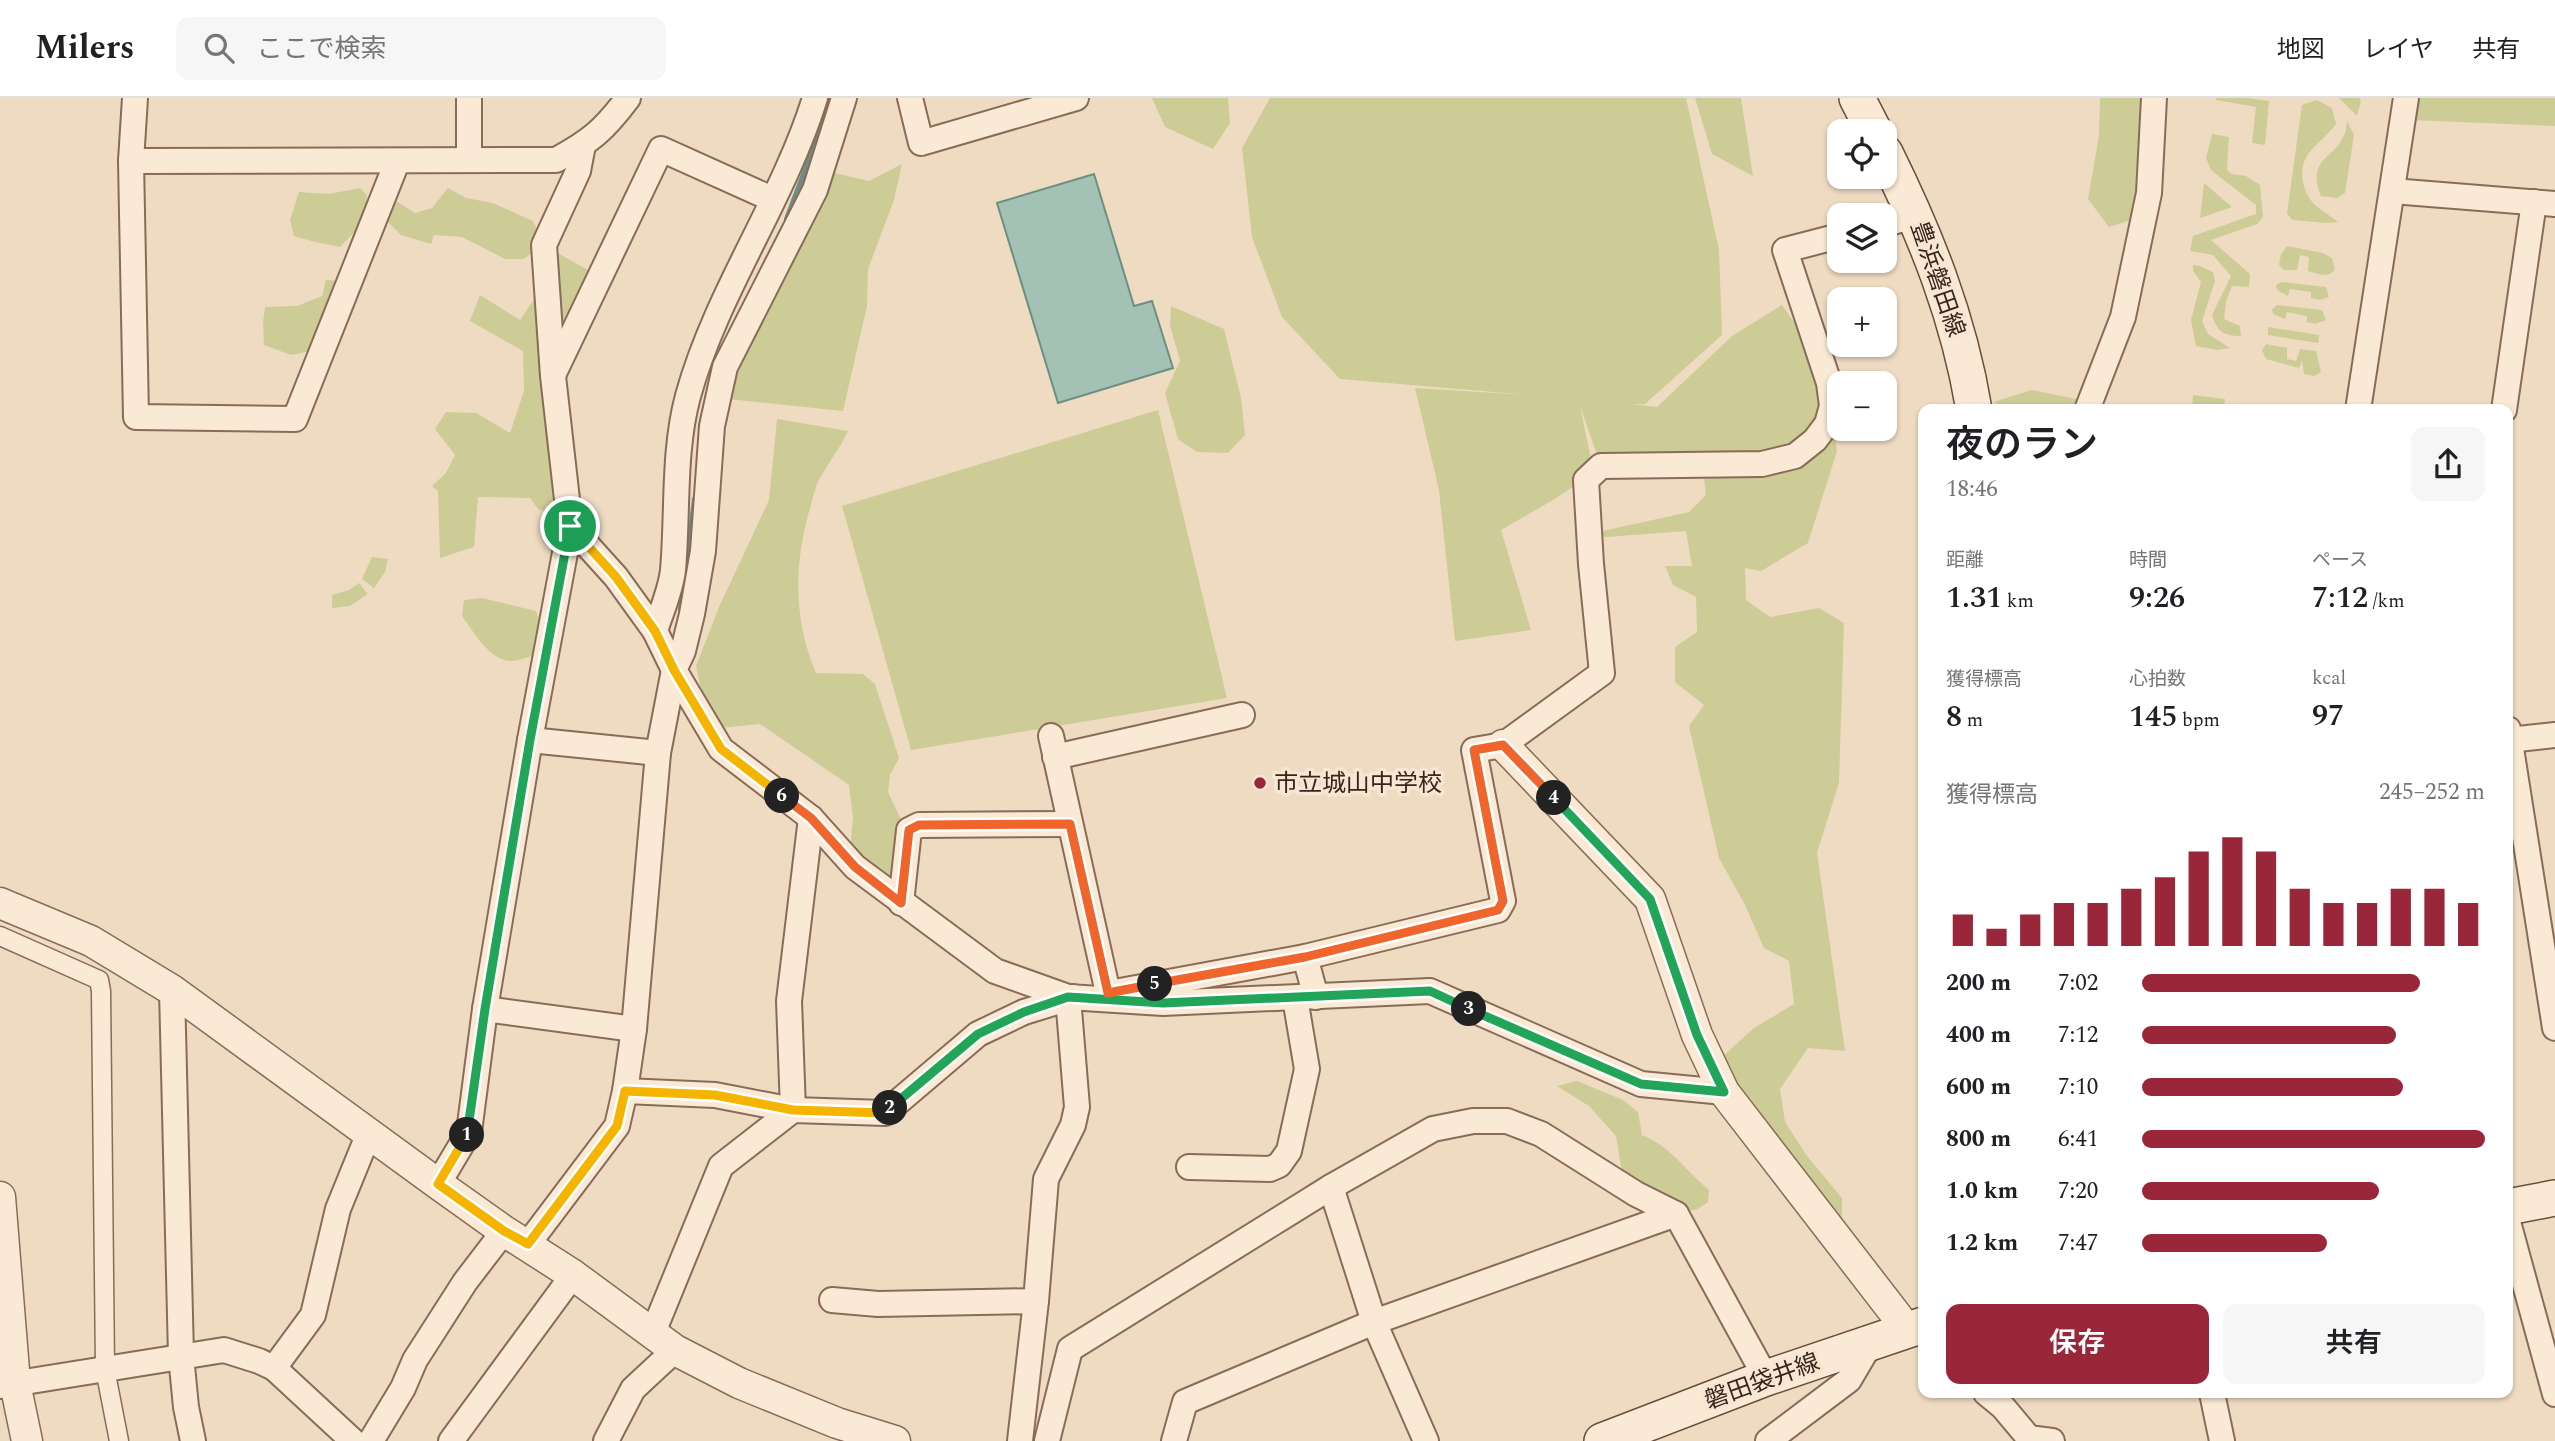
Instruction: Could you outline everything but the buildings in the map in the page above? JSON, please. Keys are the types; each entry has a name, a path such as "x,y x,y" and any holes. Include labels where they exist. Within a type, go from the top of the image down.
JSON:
{"main road":[{"path":"1857,98 1868,119"},
{"name":"豊浜磐田線","path":"1893,189 1900,220 1939,272 1958,328 1973,404"},
{"path":"2513,1206 2555,1198"},
{"name":"磐田袋井線","path":"1602,1441 1766,1378 1872,1341 1918,1332"}],"street":[{"path":"135,98 131,161 136,417 295,419 397,162"},
{"path":"469,98 469,160"},
{"path":"131,161 556,160 583,145 608,125 628,98"},
{"path":"655,631 673,573 677,471 687,398 705,345 803,136 815,98"},
{"path":"371,1441 403,1388 415,1360 465,1282 516,1238 617,1126 634,1029 658,753 674,670 683,651 692,614 703,551 712,426 720,388 725,367 815,190 844,98"},
{"path":"910,98 921,143 1076,98"},
{"path":"2089,404 2123,317 2149,193 2154,98"},
{"path":"2359,404 2406,98"},
{"path":"438,1184 469,1132 485,1009 530,740 570,526 553,376 544,245 578,171 583,145"},
{"path":"553,376 661,149 772,199"},
{"path":"2392,191 2544,203 2505,404"},
{"path":"625,1091 715,1095 793,1110 885,1113 978,1034 1024,1012 1068,997 1108,993 1305,957 1498,910 1503,901 1474,750 1503,745 1602,673 1586,480 1601,466 1762,464 1795,456 1815,440 1827,424 1832,406 1829,383 1786,250 1827,239"},
{"path":"735,277 763,292"},
{"path":"570,526 616,577 655,631 674,670 721,749 811,818 855,867 995,971 1068,997 1163,1003 1430,991 1641,1084 1724,1092"},
{"path":"1108,993 1053,747 1242,715"},
{"path":"2513,734 2555,735"},
{"path":"530,740 658,753"},
{"path":"1503,745 1650,899 1697,1035 1724,1092 1918,1332"},
{"path":"2513,788 2517,843 2555,1028"},
{"path":"793,1110 789,1001 811,818"},
{"path":"901,903 909,830 919,825 1070,824"},
{"path":"0,903 91,941 173,990 438,1184 573,1275 664,1342 739,1383 838,1423 895,1441"},
{"path":"0,936 99,980 105,1369 119,1441"},
{"path":"1189,1167 1270,1169 1279,1165 1289,1151 1307,1069 1305,957"},
{"path":"173,990 181,1356 186,1407 193,1441"},
{"path":"1020,1441 1046,1179 1073,1125 1077,1107 1068,997"},
{"path":"485,1009 634,1029"},
{"path":"606,1441 633,1389 664,1342 721,1166 793,1110"},
{"path":"1047,1441 1070,1349 1331,1187 1433,1129 1473,1121 1507,1121 1541,1133 1636,1194 1676,1214 1766,1378"},
{"path":"274,1368 313,1315 338,1209 369,1133"},
{"path":"1331,1187 1374,1322 1426,1441"},
{"path":"0,1197 8,1384 27,1441"},
{"path":"1174,1441 1185,1402 1374,1322 1676,1214"},
{"path":"2513,1240 2555,1394"},
{"path":"451,1441 573,1275"},
{"path":"832,1300 878,1304 1036,1300"},
{"path":"1768,1441 1849,1380 1872,1341"},
{"path":"8,1384 224,1350 274,1368 353,1441"},
{"path":"1992,1398 2036,1440"},
{"path":"2213,1398 2222,1441"}],"shaded area":[{"path":"1152,98 1228,98 1230,123 1213,149 1165,127"},
{"path":"1270,98 1686,98 1719,250 1722,335 1645,404 1632,404 1657,407 1732,336 1782,305 1824,365 1827,385 1827,441 1835,441 1837,451 1808,543 1761,571 1745,568 1746,600 1770,617 1819,608 1844,623 1839,783 1817,853 1845,1051 1808,1048 1780,1089 1785,1122 1807,1156 1842,1198 1842,1227 1712,1066 1754,1028 1794,1004 1789,961 1764,948 1745,905 1719,858 1689,726 1704,705 1675,682 1675,647 1697,632 1696,597 1673,585 1665,566 1692,566 1686,531 1607,537 1589,534 1689,512 1706,495 1703,470 1601,466 1580,406 1594,473 1501,530 1531,630 1455,641 1439,490 1415,388 1529,395 1340,379 1282,317 1252,237 1242,148"},
{"path":"1695,98 1741,98 1753,176 1712,154"},
{"path":"2100,98 2159,98 2144,216 2109,227 2088,199 2099,136"},
{"path":"2216,98 2269,101 2265,145 2252,143 2256,107"},
{"path":"2339,98 2359,98 2361,101 2357,116"},
{"path":"2414,98 2555,98 2555,126 2411,120"},
{"path":"2317,100 2332,108 2336,124 2305,159 2302,173 2304,187 2311,200 2338,222 2292,220 2287,213 2302,105"},
{"path":"2347,121 2354,135 2345,193 2337,198 2321,196 2317,181 2318,171 2321,163 2340,143"},
{"path":"2212,134 2229,137 2227,170 2232,174 2246,176 2260,185 2263,217 2257,224 2211,240 2250,274 2249,287 2232,286 2226,302 2224,319 2240,326 2241,336 2222,332 2212,315 2231,276 2213,255 2190,251 2193,236 2256,214 2256,205 2211,170 2206,158"},
{"path":"902,164 894,200 868,269 867,306 843,411 718,398 822,170 869,181"},
{"path":"1094,174 1134,306 1152,301 1173,368 1058,403 997,203"},
{"path":"2204,183 2232,207 2200,218"},
{"path":"360,188 367,195 363,218 357,229 340,247 294,236 290,220 299,192 329,194"},
{"path":"448,188 466,198 493,203 533,221 544,245 600,277 552,377 558,477 550,512 538,509 530,498 478,497 474,547 440,558 438,491 432,486 446,473 455,455 435,429 446,412 476,413 510,433 524,391 523,351 470,321 480,295 520,320 541,289 544,246 523,259 505,259 462,237 434,235 431,244 401,235 386,220 388,208 396,201 415,213 432,208"},
{"path":"2287,246 2323,253 2332,258 2335,269 2326,275 2308,271 2309,257 2300,255 2297,270 2284,270 2279,265 2281,254"},
{"path":"2193,265 2213,272 2215,281 2202,321 2208,334 2230,348 2217,350 2196,346 2191,320 2201,282 2193,271"},
{"path":"326,280 343,281 310,351 291,355 264,345 265,307 297,306 322,296"},
{"path":"2281,282 2326,287 2329,297 2319,300 2311,298 2311,292 2290,289 2288,296 2277,290 2276,285"},
{"path":"2277,305 2322,310 2326,320 2315,324 2307,322 2307,316 2287,312 2285,319 2273,314 2272,309"},
{"path":"1171,306 1224,329 1241,398 1245,435 1228,453 1197,452 1178,439 1165,393 1180,361 1170,325"},
{"path":"2268,327 2319,335 2318,343 2268,335"},
{"path":"2266,344 2287,348 2287,359 2296,361 2300,349 2316,351 2321,372 2314,376 2304,374 2302,361 2299,368 2266,359 2262,350"},
{"path":"2032,390 2081,400 2081,404 1999,404 1993,402"},
{"path":"2193,395 2225,399 2224,404 2192,404"},
{"path":"1158,410 1227,698 911,750 842,506"},
{"path":"777,419 848,431 815,488 801,550 798,591 800,612 808,653 816,673 863,674 875,684 899,758 890,775 888,792 903,824 901,903 849,861 853,817 849,785 760,724 709,729 696,666 719,607 769,500"},
{"path":"372,557 388,559 385,572 374,588 362,579"},
{"path":"359,583 368,594 350,606 332,608 332,595 349,590"},
{"path":"482,598 536,611 543,632 541,653 509,661 488,650 462,616 464,600"},
{"path":"1577,1081 1623,1100 1638,1112 1642,1135 1669,1152 1709,1190 1708,1202 1698,1209 1676,1214 1623,1178 1616,1136 1589,1106 1557,1086"}],"waterway":[{"path":"787,219 830,98"},
{"path":"681,610 695,499"}],"place":[{"name":"市立城山中学校","path":"1260,783"}],"route":[{"path":"570,526 616,577 655,631 674,670 721,749 811,818 855,867 901,903 909,830 919,825 1070,824 1108,993 1305,957 1498,910 1503,901 1474,750 1503,745 1650,899 1697,1035 1724,1092 1641,1084 1430,991 1163,1003 1068,997 1024,1012 978,1034 885,1113 793,1110 715,1095 625,1091 617,1126 528,1244 504,1231 438,1184 469,1132 485,1009 530,740 570,526"}]}
